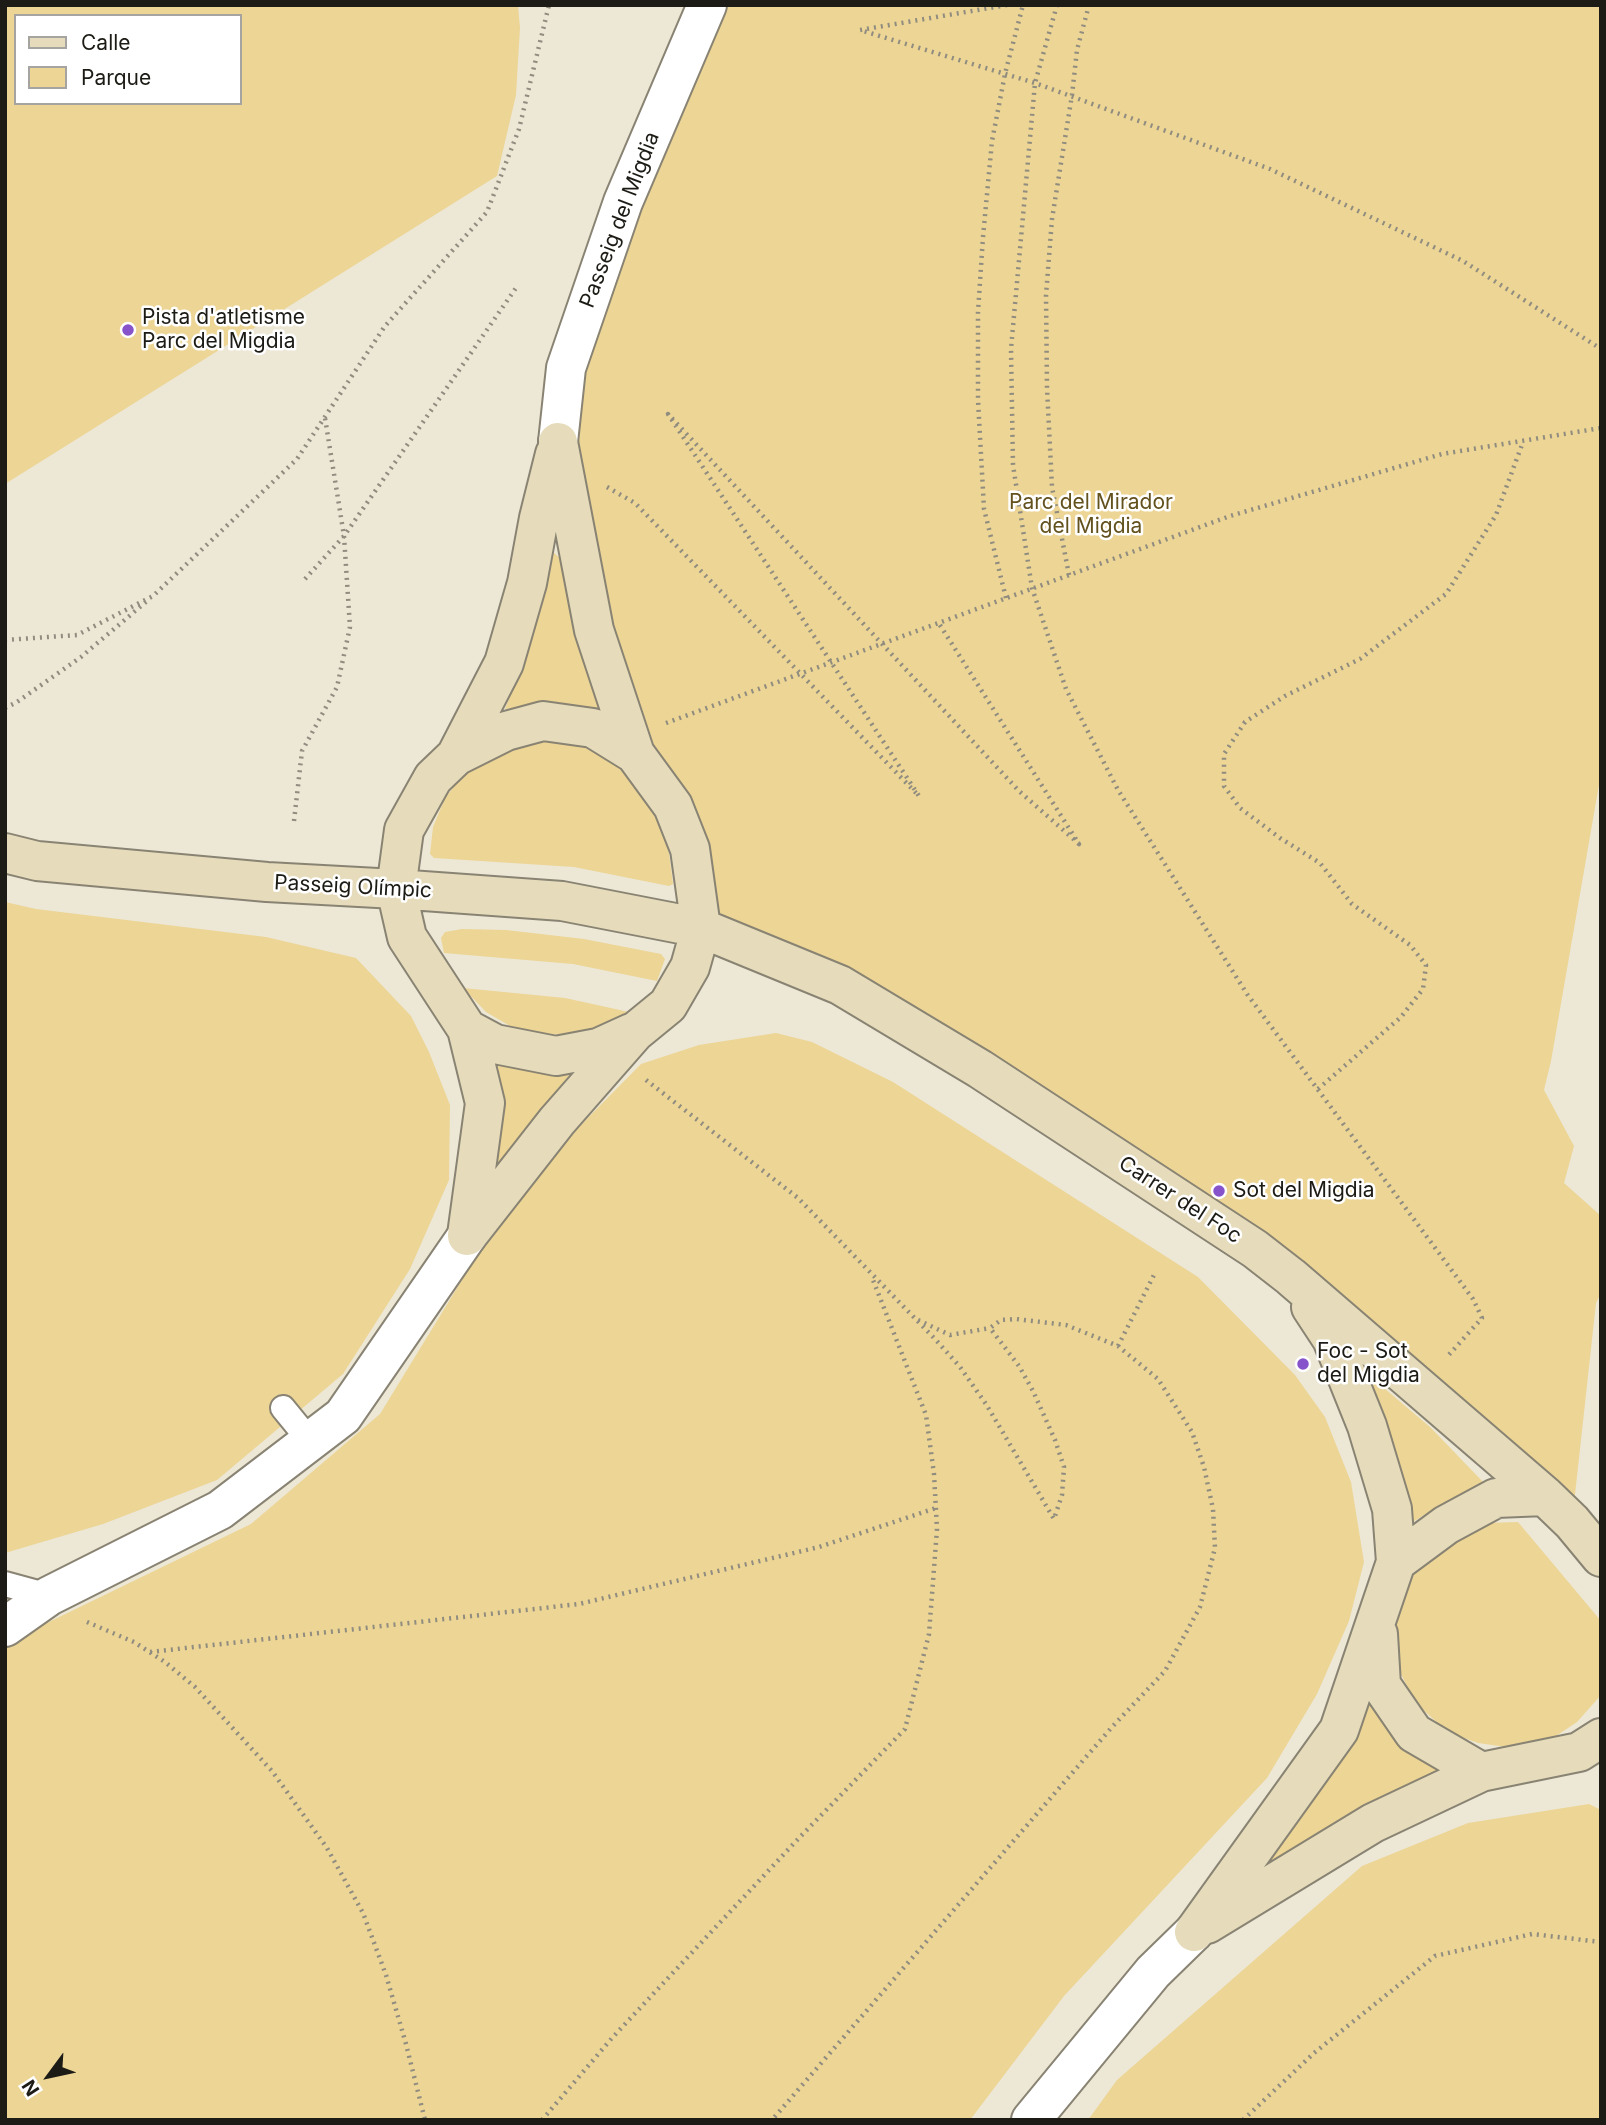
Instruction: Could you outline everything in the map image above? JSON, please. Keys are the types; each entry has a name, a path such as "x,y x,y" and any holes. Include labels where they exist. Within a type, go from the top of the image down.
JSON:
{"street":[{"name":"Passeig del Migdia","path":"558,442 566,368 624,202 707,5"},
{"path":"5,1627 49,1596 220,1510 343,1416 467,1236 557,1121 635,1032 668,1005 690,967 701,928 690,849 673,806 635,754 593,630 558,442"},
{"path":"457,756 504,663 527,583 538,518 558,442"},
{"path":"467,1236 485,1103 467,1030 407,937 396,889 404,830 433,778 457,756 506,731 543,721 593,728 635,754"},
{"name":"Passeig Olímpic","path":"5,853 37,861 226,878 562,901 701,928"},
{"name":"Carrer del Foc","path":"701,928 840,985 980,1069 1203,1214 1291,1277 1545,1496 1572,1522 1601,1557"},
{"path":"467,1030 495,1044 556,1056 598,1048 635,1032"},
{"path":"1031,2120 1153,1972 1194,1932 1339,1730 1396,1562 1392,1509 1367,1426 1332,1339 1291,1277"},
{"path":"1396,1562 1446,1525 1496,1498 1545,1496"},
{"path":"1377,1622 1381,1685 1414,1733 1481,1772"},
{"path":"1194,1932 1373,1823 1481,1772 1594,1750"}],"lane":[{"path":"283,1408 310,1441"},
{"path":"5,1584 49,1596"}],"path":[{"path":"5,708 81,657 153,596 297,458 385,326 487,212 519,129 549,5"},
{"path":"1007,5 860,30 1072,95 1270,169 1463,261 1601,349"},
{"path":"1006,598 984,509 978,400 978,312 982,237 992,141 1005,74 1023,5"},
{"path":"1057,5 1035,83 1011,349 1013,465 1032,588 1066,689 1118,790 1247,994 1473,1299 1482,1318 1446,1358"},
{"path":"1069,575 1052,487 1046,295 1052,219 1077,50 1089,5"},
{"path":"305,579 344,536 518,285"},
{"path":"601,484 635,503 919,796 668,414 1019,791 1079,844 939,622"},
{"path":"294,821 302,751 337,687 350,627 344,536 325,417"},
{"path":"660,725 1230,516 1442,454 1601,428"},
{"path":"1318,1089 1401,1017 1423,989 1426,965 1410,945 1352,904 1320,863 1240,808 1224,786 1224,754 1245,722 1285,696 1360,659 1446,594 1496,515 1523,441"},
{"path":"5,640 77,635 153,596"},
{"path":"637,1074 798,1198 960,1367 986,1404 1054,1519 1062,1495 1064,1467 1055,1440 1019,1366 990,1328"},
{"path":"542,2120 611,2038 905,1729 929,1634 937,1529 936,1508 926,1415 872,1275"},
{"path":"1118,1346 1154,1275"},
{"path":"772,2120 1112,1727 1165,1671 1200,1606 1215,1548 1213,1509 1204,1466 1192,1432 1158,1379 1118,1346 1066,1325 1016,1319 1001,1320 990,1328 950,1335 912,1317"},
{"path":"150,1653 579,1604 819,1548 936,1508"},
{"path":"85,1621 134,1642 195,1686 271,1771 327,1848 363,1913 386,1975 407,2044 425,2120"},
{"path":"1243,2120 1314,2053 1435,1956 1532,1934 1601,1941"}],"green space":[{"name":"Pista d'atletisme Parc del Migdia","path":"5,5 518,5 520,28 516,95 497,176 5,484"},
{"name":"Parc del Mirador del Migdia","path":"707,5 1601,5 1601,773 1544,1090 1574,1146 1564,1183 1601,1216 1601,1293 1596,1303 1572,1522 1291,1277 980,1069 701,928 635,754 561,414"},
{"path":"553,552 561,559 564,584 582,651 604,715 554,704 505,709 530,646 546,561"},
{"path":"530,739 566,740 599,749 630,773 655,808 668,846 673,884 669,886 574,867 434,858 430,854 433,827 445,798 465,772"},
{"path":"5,902 36,909 266,937 356,958 411,1016 450,1105 449,1180 410,1269 343,1374 217,1480 103,1524 5,1553"},
{"path":"462,929 506,930 584,939 661,954 665,959 657,981 573,964 444,953 441,938 445,932"},
{"path":"463,988 565,998 629,1012 598,1029 569,1035 534,1034 510,1026 486,1012"},
{"path":"776,1033 812,1042 893,1082 1198,1277 1295,1375 1325,1417 1351,1482 1364,1562 1349,1621 1317,1694 1267,1778 1064,1996 970,2120 5,2120 5,1646 18,1637 251,1524 380,1414 465,1275 516,1199 570,1136 641,1064 699,1045"},
{"path":"491,1057 529,1070 571,1073 498,1168 488,1164"},
{"path":"1365,1372 1430,1427 1486,1485 1445,1502 1408,1525 1396,1458 1386,1421"},
{"path":"1518,1522 1601,1621 1601,1695 1577,1722 1556,1736 1534,1744 1506,1747 1478,1743 1456,1735 1421,1708 1398,1668 1393,1629 1395,1615 1414,1568 1430,1551 1486,1523"},
{"path":"1373,1696 1446,1770 1247,1886 1344,1747"},
{"path":"1589,1804 1601,1810 1601,2120 1088,2120 1117,2080 1362,1866 1468,1823"}],"place":[{"name":"Pista d'atletisme Parc del Migdia","path":"128,330"},
{"name":"Sot del Migdia","path":"1219,1191"},
{"name":"Foc - Sot del Migdia","path":"1303,1364"}]}
